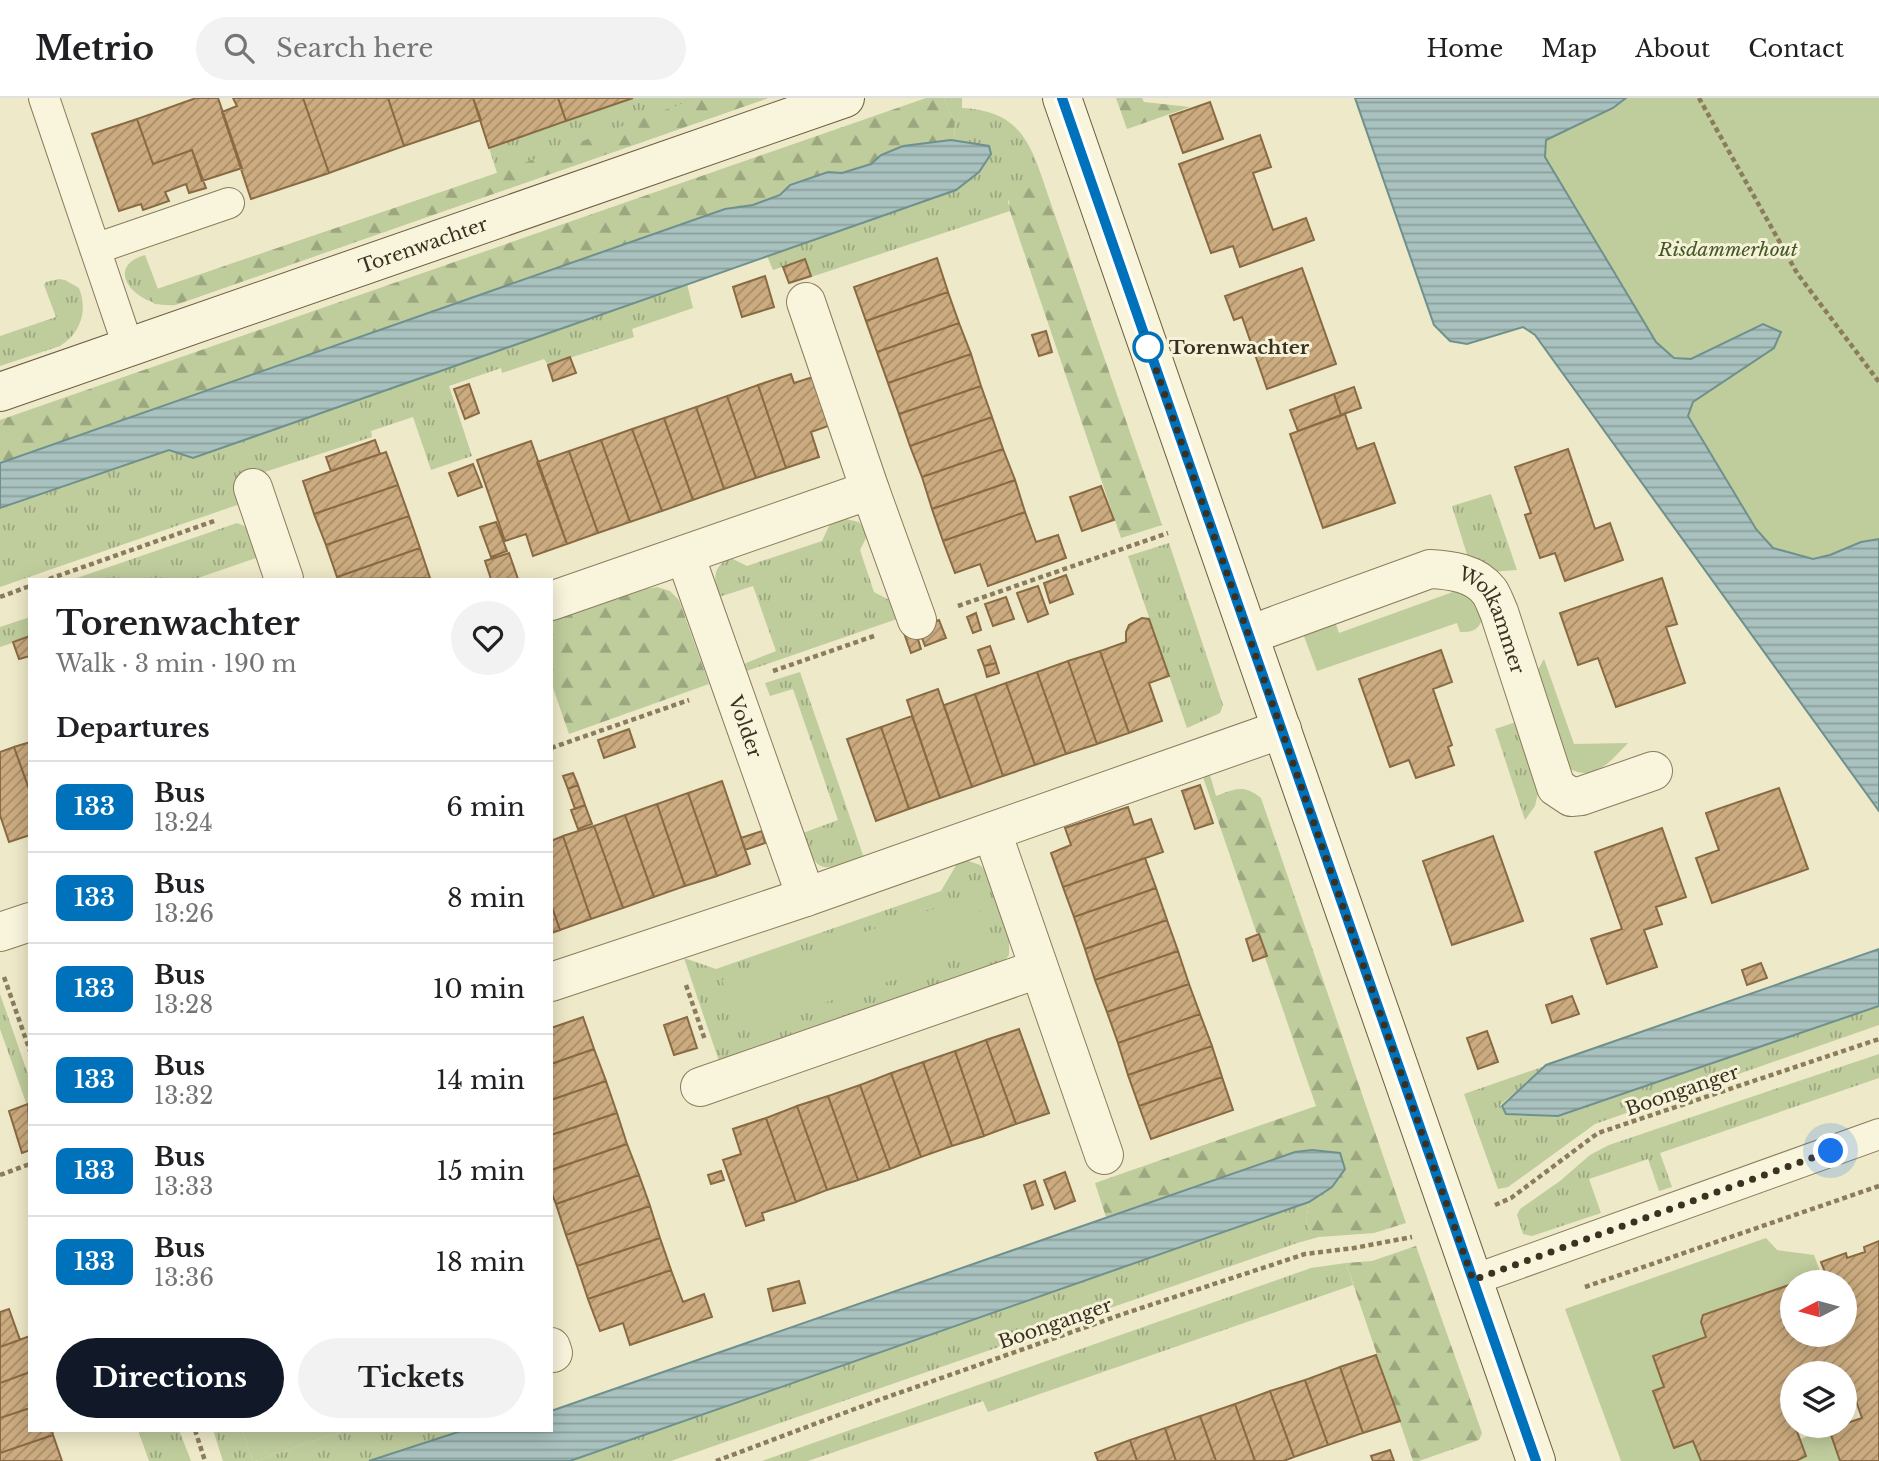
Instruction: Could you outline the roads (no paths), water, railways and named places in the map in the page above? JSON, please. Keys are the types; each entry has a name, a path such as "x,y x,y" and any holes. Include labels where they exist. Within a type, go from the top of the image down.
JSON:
{"street":[{"name":"Torenwachter","path":"0,392 845,98"},
{"path":"1062,98 1536,1461"},
{"path":"806,302 917,621"},
{"path":"553,600 870,490"},
{"path":"256,497 284,578"},
{"name":"Volder","path":"685,555 806,897"},
{"name":"Wolkammer","path":"1249,635 1430,569 1454,570 1472,577 1489,591 1499,612 1556,787 1571,797 1581,796 1653,771"},
{"path":"553,981 806,897 1282,729"},
{"path":"992,832 1104,1155"},
{"path":"0,932 28,923"},
{"path":"710,1084 1038,969"}],"lane":[{"path":"44,98 128,346"},
{"path":"95,249 229,203"},
{"path":"1473,1280 1879,1134"}],"water":[{"path":"1355,98 1626,98 1613,108 1546,140 1545,157 1656,342 1674,358 1691,359 1763,324 1781,332 1774,348 1693,402 1688,416 1756,529 1773,548 1813,559 1861,542 1879,539 1879,811 1535,335 1523,327 1467,344 1450,341 1434,325"},
{"path":"951,140 989,146 991,154 979,172 956,190 193,458 169,450 0,508 0,463 725,209 753,205 780,195 790,185 828,172 842,173 871,164 881,155 903,146"},
{"path":"1879,949 1879,1006 1558,1116 1506,1114 1502,1106 1546,1065"},
{"path":"1312,1150 1340,1153 1345,1169 1332,1187 1309,1202 570,1461 369,1461 458,1432 553,1432 553,1410 1295,1152"}],"place":[{"name":"Torenwachter","path":"1148,347"}],"park label":[{"name":"Risdammerhout","path":"1728,249"}]}
